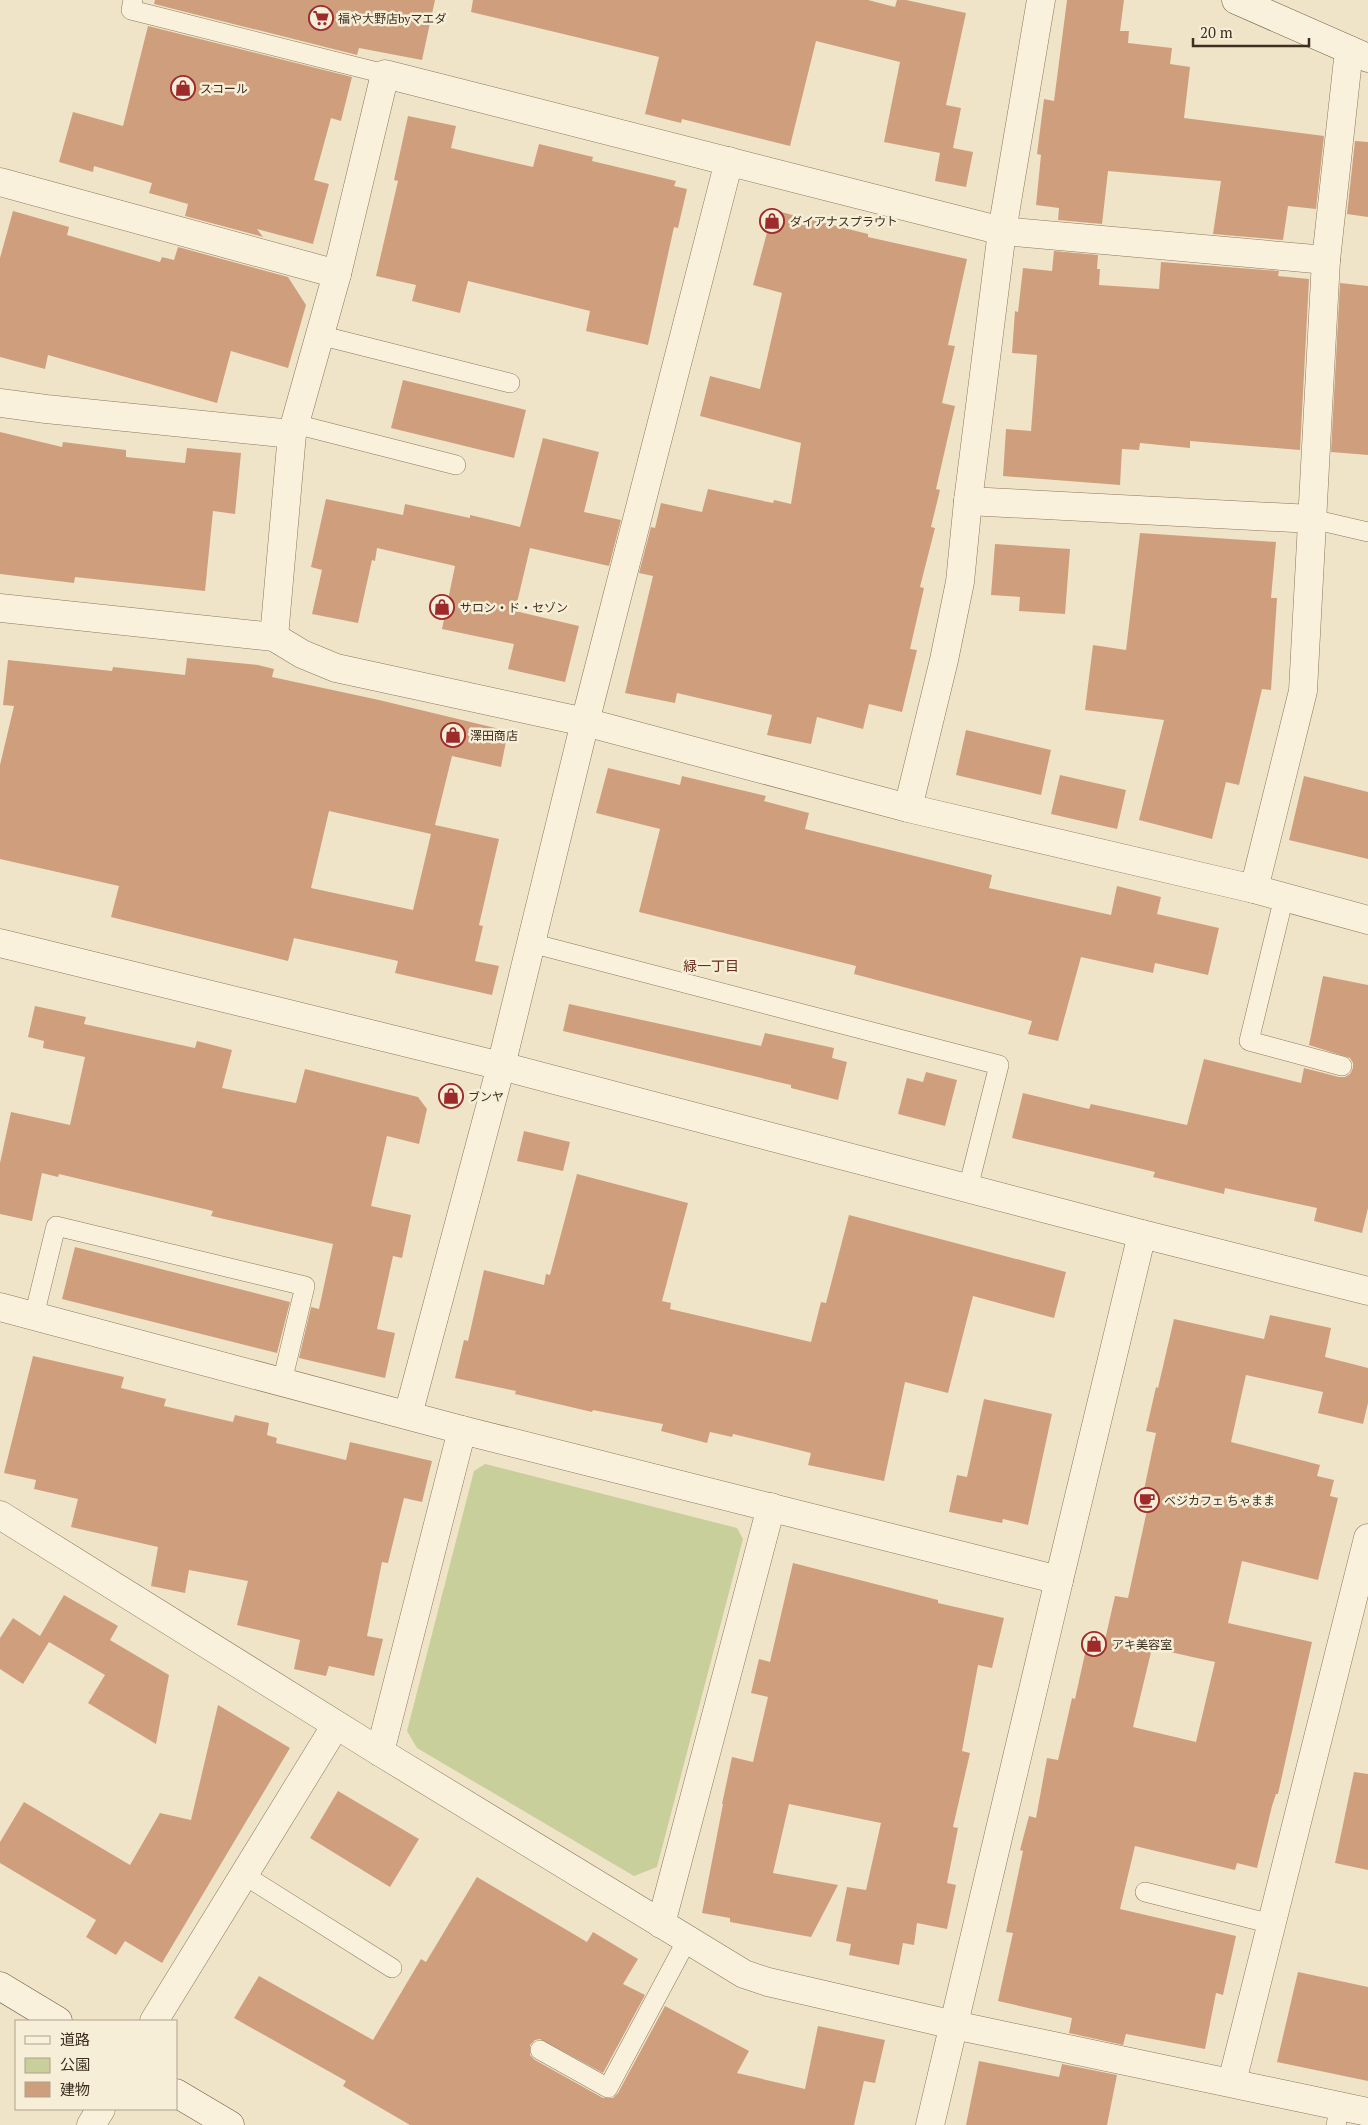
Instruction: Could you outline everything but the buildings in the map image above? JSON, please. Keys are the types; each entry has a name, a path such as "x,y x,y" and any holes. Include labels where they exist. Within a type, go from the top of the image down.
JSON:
{"street":[{"path":"908,808 960,582 968,501 1002,231 1041,0"},
{"path":"1236,0 1359,54 1326,260 1303,691 1254,889"},
{"path":"274,637 294,429 337,274 385,74 1002,231 1326,260"},
{"path":"408,1415 501,1066 585,722 729,162"},
{"path":"0,182 337,274"},
{"path":"0,403 46,409 294,429"},
{"path":"968,501 1312,520"},
{"path":"0,608 274,637 302,654 336,668 585,722 908,808 1254,889 1368,920"},
{"path":"0,943 501,1066 1142,1234 1368,1291"},
{"path":"930,2125 1142,1234"},
{"path":"0,1307 462,1430 1059,1580"},
{"path":"380,1752 462,1430"},
{"path":"661,1924 771,1507"},
{"path":"0,1515 336,1725 744,1974 768,1982 954,2025 1232,2082 1338,2116 1368,2112"},
{"path":"1232,2082 1368,1538"},
{"path":"155,2020 336,1725"},
{"path":"0,1986 56,2020"},
{"path":"178,2094 230,2125"},
{"path":"91,2125 100,2110"}],"lane":[{"path":"133,0 131,10 385,74"},
{"path":"319,335 510,383"},
{"path":"294,429 456,465"},
{"path":"1312,520 1368,532"},
{"path":"1284,897 1248,1041 1342,1066"},
{"path":"531,942 999,1065 968,1188"},
{"path":"34,1316 56,1226 305,1286 282,1382"},
{"path":"244,1875 392,1968"},
{"path":"1145,1892 1272,1924"},
{"path":"540,2050 608,2088 687,1940"}],"green space":[{"path":"485,1464 737,1528 743,1539 657,1867 634,1876 417,1748 407,1731 474,1471"}],"place":[{"name":"福や大野店byマエダ","path":"321,18"},
{"name":"スコール","path":"183,88"},
{"name":"ダイアナスプラウト","path":"772,221"},
{"name":"サロン・ド・セゾン","path":"442,607"},
{"name":"澤田商店","path":"453,735"},
{"name":"ブンヤ","path":"451,1096"},
{"name":"ベジカフェ ちゃまま","path":"1147,1500"},
{"name":"アキ美容室","path":"1094,1644"}],"district":[{"name":"緑一丁目","path":"711,965"}]}
